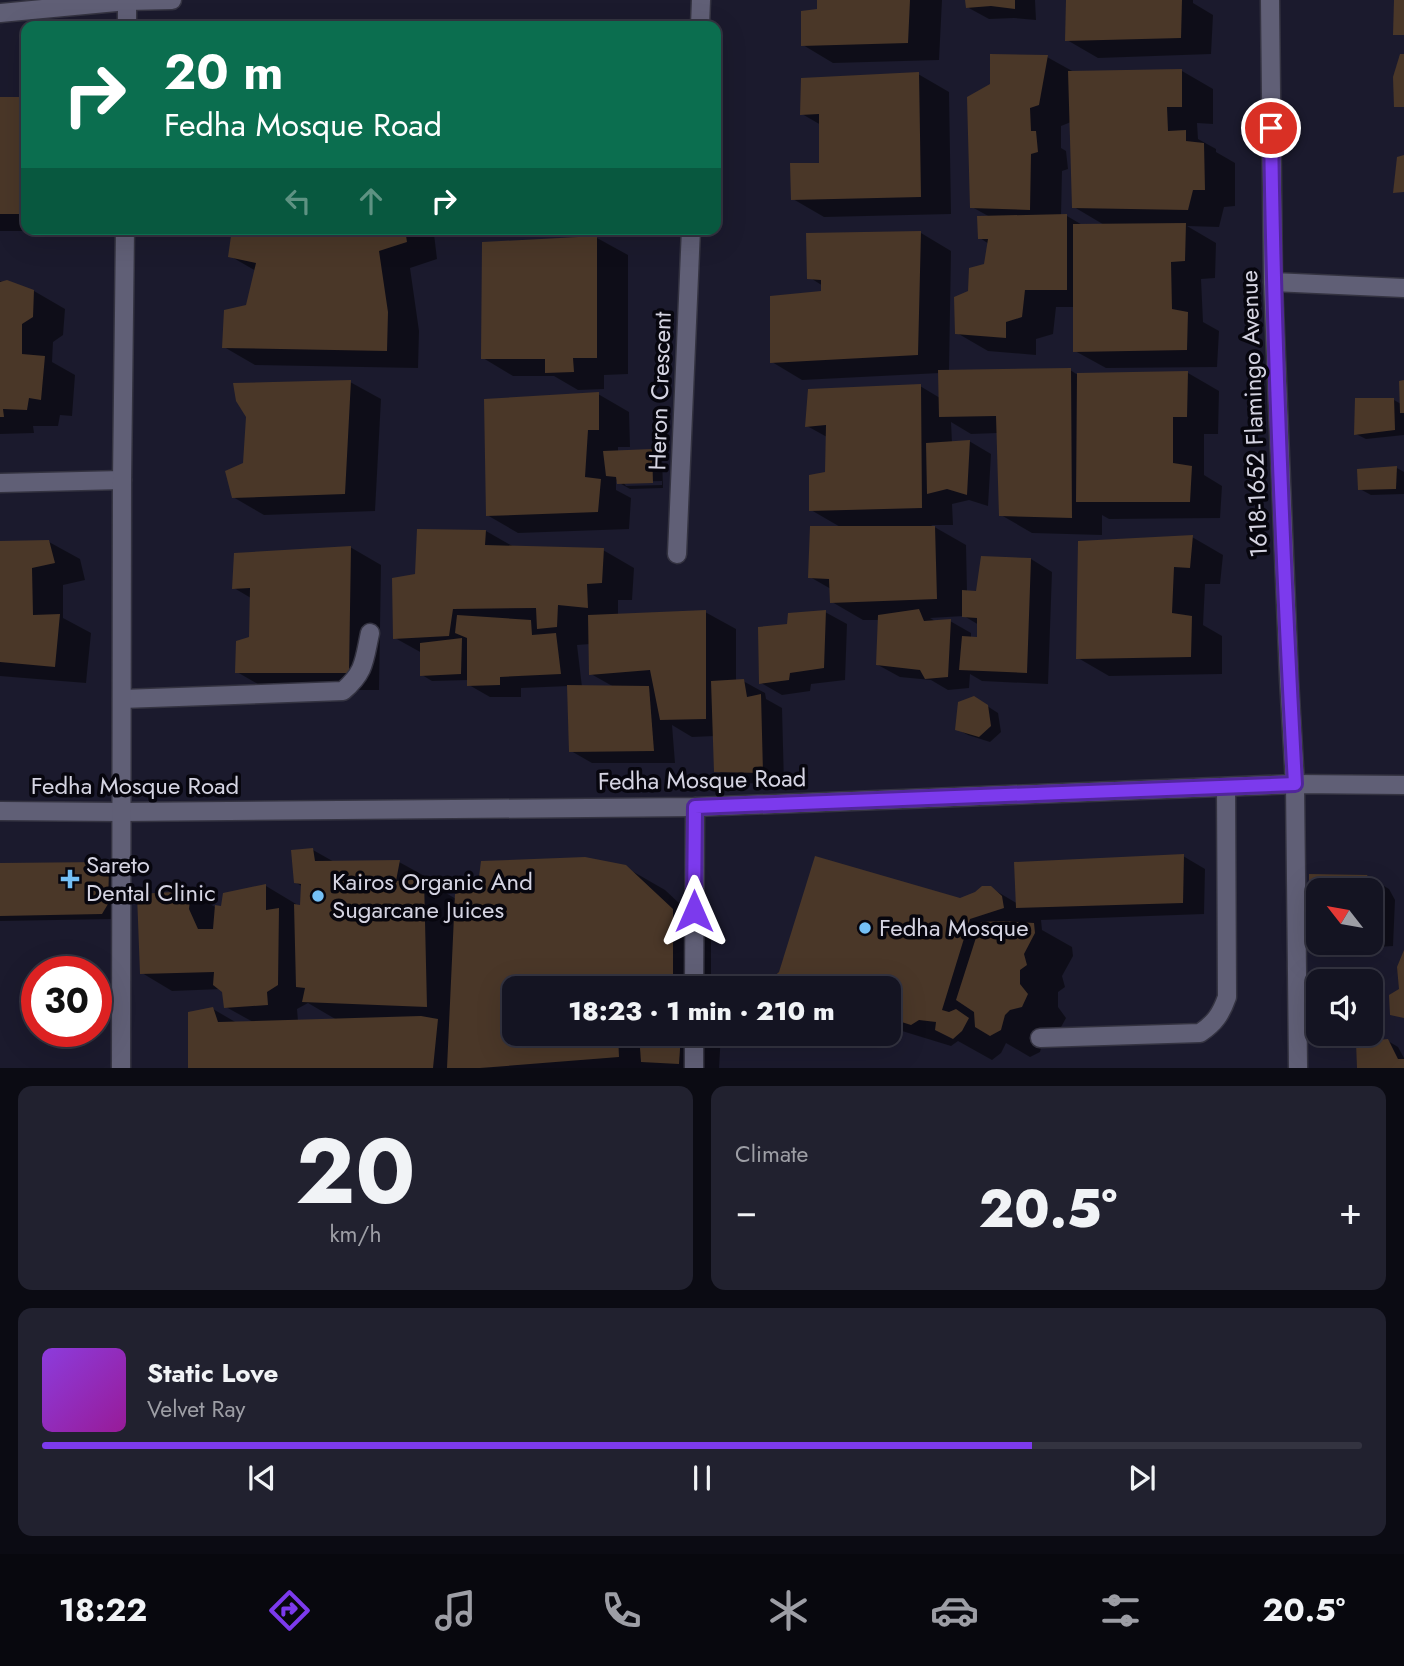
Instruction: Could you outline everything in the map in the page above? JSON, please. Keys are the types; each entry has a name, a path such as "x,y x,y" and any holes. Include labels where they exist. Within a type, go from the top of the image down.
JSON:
{"street":[{"path":"0,13 127,1 172,0"},
{"path":"700,21 701,0"},
{"name":"1618-1652 Flamingo Avenue","path":"1269,0 1273,282 1295,784 1298,1068"},
{"path":"127,1 127,21"},
{"path":"121,1068 125,235"},
{"name":"Heron Crescent","path":"677,554 691,235"},
{"path":"1273,282 1404,288"},
{"path":"0,483 122,480"},
{"path":"122,699 343,691 355,680 363,667 370,633"},
{"name":"Fedha Mosque Road","path":"0,811 695,807 1226,786 1404,785"},
{"path":"1040,1038 1200,1033 1214,1024 1227,997 1226,786"},
{"path":"694,976 695,807"},
{"path":"694,1046 694,1068"}],"building":[{"path":"817,0 910,0 908,43 801,46 801,11 817,9"},
{"path":"965,0 1015,0 1015,9 991,6 966,8"},
{"path":"1066,0 1182,0 1181,38 1065,41"},
{"path":"1394,0 1404,0 1404,35 1393,35"},
{"path":"990,54 1048,55 1039,105 1030,108 1031,131 1036,131 1038,152 1031,154 1030,210 970,208 967,97 990,84"},
{"path":"1400,54 1404,54 1404,107 1394,107 1393,77"},
{"path":"1182,69 1182,107 1167,107 1168,131 1186,130 1186,141 1204,143 1205,190 1193,190 1188,210 1072,208 1068,71"},
{"path":"919,72 921,197 791,200 790,163 819,163 819,114 800,115 801,78"},
{"path":"0,97 21,97 21,214 0,214"},
{"path":"1404,155 1404,192 1393,193 1397,157"},
{"path":"1067,214 1067,290 1025,290 1022,317 1006,322 1006,338 955,334 954,297 968,291 969,268 984,264 988,239 978,239 977,216"},
{"path":"1186,223 1185,261 1171,262 1172,309 1188,312 1187,350 1073,352 1073,224"},
{"path":"921,231 918,355 770,363 770,296 821,291 821,280 807,279 806,233"},
{"path":"231,235 406,235 407,242 379,251 388,312 387,351 222,348 224,310 246,305 256,263 228,257"},
{"path":"597,236 597,358 573,358 574,372 545,373 545,359 481,359 482,242"},
{"path":"7,280 34,290 33,317 22,324 22,354 45,356 41,400 29,398 27,410 3,409 4,417 0,417 0,282"},
{"path":"1071,368 1072,518 999,516 996,416 939,417 938,370"},
{"path":"1188,371 1187,417 1173,417 1173,463 1192,466 1190,502 1076,502 1077,373"},
{"path":"351,380 345,494 232,498 225,471 243,463 246,417 236,401 233,383"},
{"path":"1404,380 1404,413 1400,413 1399,381"},
{"path":"921,384 922,508 809,511 809,475 825,472 826,425 805,427 808,389"},
{"path":"599,392 599,430 588,430 585,477 601,479 598,512 486,516 484,399"},
{"path":"1355,398 1394,398 1395,430 1354,435"},
{"path":"970,440 967,495 947,489 927,494 926,443"},
{"path":"652,449 653,483 617,484 616,477 606,476 603,451"},
{"path":"1397,466 1396,489 1358,490 1357,469"},
{"path":"810,526 935,526 937,599 830,603 829,579 808,578"},
{"path":"417,529 486,530 485,545 604,548 602,583 587,584 588,608 558,605 557,627 537,629 536,608 453,609 449,636 393,639 392,578 415,574"},
{"path":"1193,535 1190,568 1174,567 1172,613 1192,616 1191,657 1076,659 1078,541"},
{"path":"49,540 55,563 32,568 33,615 60,614 55,667 0,662 0,541"},
{"path":"351,546 349,673 235,673 236,641 249,637 250,588 232,589 234,553"},
{"path":"981,556 1031,558 1027,673 959,670 962,636 977,637 977,618 962,617 962,590 976,591"},
{"path":"919,609 924,621 951,619 948,677 925,679 920,670 876,665 878,615"},
{"path":"706,610 706,719 660,720 650,670 589,675 588,615"},
{"path":"826,610 824,668 790,673 789,680 759,684 758,627 787,624 788,613"},
{"path":"457,615 531,620 532,635 556,633 561,674 500,677 500,685 467,686 467,638 455,633"},
{"path":"462,638 461,674 420,676 420,643"},
{"path":"744,679 747,697 761,694 763,773 714,772 711,681"},
{"path":"567,685 649,686 654,751 569,752"},
{"path":"974,696 988,705 991,726 979,737 955,730 958,702"},
{"path":"313,848 315,861 400,860 396,881 424,878 427,1007 302,1002 305,988 296,987 294,904 300,905 301,884 294,883 291,850"},
{"path":"1184,854 1183,903 1016,908 1014,862"},
{"path":"815,856 960,898 982,886 991,886 1002,896 1004,908 970,919 942,1010 949,1012 956,1009 969,1018 962,1031 953,1039 935,1030 936,1022 919,1020 911,1025 901,1022 901,976 775,976 779,972"},
{"path":"585,857 626,865 673,909 673,976 502,976 502,1046 619,1046 619,1057 480,1068 447,1068 455,894 478,885 481,861"},
{"path":"104,862 109,869 108,904 102,914 0,916 0,863"},
{"path":"1309,874 1367,875 1369,878 1309,878"},
{"path":"266,884 266,910 279,908 278,985 267,992 268,1005 224,1008 222,992 213,985 214,972 140,974 137,894 191,891 189,909 198,929 213,929 215,905 221,906 223,893"},
{"path":"981,922 1034,923 1035,933 1024,954 1027,965 1020,970 1020,984 1028,994 1022,1007 1010,1010 1005,1015 1001,1030 990,1036 975,1027 974,1012 956,1000"},
{"path":"1404,950 1404,1018 1390,1015 1389,995 1399,989 1397,967"},
{"path":"213,1007 218,1022 421,1016 438,1019 433,1068 188,1068 188,1012"},
{"path":"1383,1039 1388,1039 1398,1059 1404,1059 1404,1068 1357,1068 1356,1046 1383,1046"},
{"path":"640,1046 680,1046 679,1064 641,1062"}],"place":[{"name":"Sareto Dental Clinic","path":"70,879"},
{"name":"Kairos Organic And Sugarcane Juices","path":"318,896"},
{"name":"Fedha Mosque","path":"865,928"}],"route":[{"path":"694,911 695,807 1295,784 1273,282 1271,128"}]}
